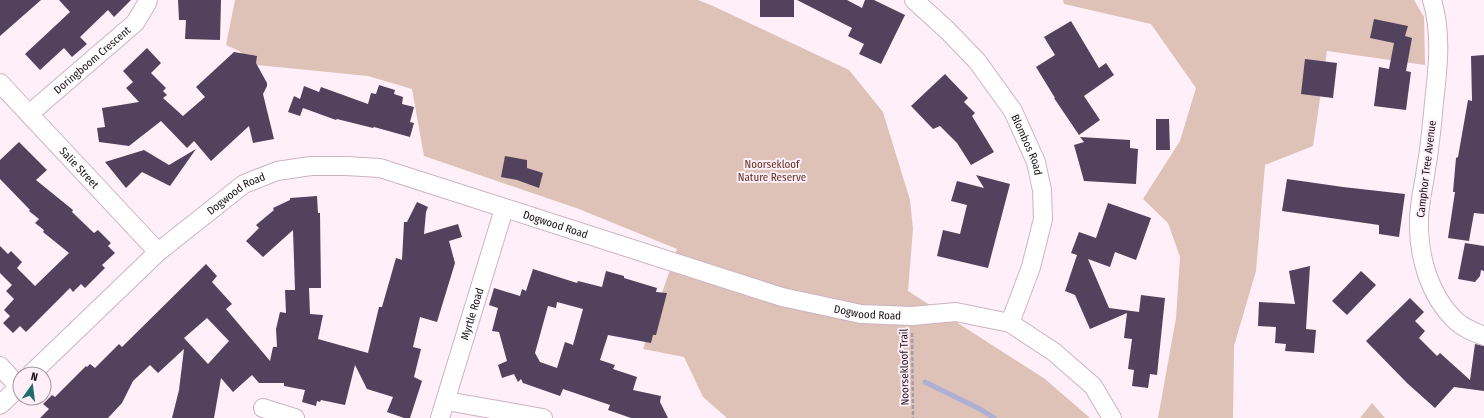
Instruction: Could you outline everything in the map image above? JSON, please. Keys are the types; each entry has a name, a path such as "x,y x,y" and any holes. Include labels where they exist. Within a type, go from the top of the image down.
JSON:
{"street":[{"name":"Doringboom Crescent","path":"28,114 135,23 148,0"},
{"name":"Blombos Road","path":"914,0 947,30 977,61 1014,111 1036,162 1042,190 1044,219 1031,267 1010,324"},
{"name":"Camphor Tree Avenue","path":"1432,0 1436,14 1438,36 1437,74 1429,150 1419,219 1420,244 1424,266 1440,302 1455,320 1468,330 1484,336"},
{"name":"Salie Street","path":"0,83 158,252"},
{"name":"Dogwood Road","path":"39,366 158,252 244,184 277,170 311,166 346,166 380,168 782,297 861,314 912,316 956,312 1010,324 1054,352 1093,386 1112,418"},
{"name":"Myrtle Road","path":"440,418 504,209"},
{"path":"0,366 12,378"},
{"path":"0,405 12,394"},
{"path":"446,401 543,418"},
{"path":"262,408 295,418"}],"path":[{"name":"Noorsekloof Trail","path":"912,316 913,418"}],"green space":[{"name":"Noorsekloof Nature Reserve","path":"235,0 698,0 849,70 883,112 910,200 913,229 908,291 1045,379 1090,418 727,418 703,397 684,357 643,349 677,249 579,209 424,156 412,89 368,76 257,65 239,51 226,45"},
{"path":"1063,0 1414,0 1424,17 1425,65 1327,51 1313,146 1265,165 1256,271 1234,346 1233,418 1158,418 1176,318 1180,257 1168,223 1143,199 1180,141 1196,88 1151,24 1064,4"},
{"path":"1372,403 1385,418 1360,418"}],"building":[{"path":"0,0 41,0 0,36"},
{"path":"59,0 131,0 114,17 108,10 80,37 87,44 72,57 64,48 40,70 25,54 70,12"},
{"path":"178,0 221,0 220,40 185,39 186,20 179,20"},
{"path":"760,0 794,0 794,17 760,17"},
{"path":"797,0 847,0 862,8 865,0 874,0 905,15 881,64 859,54 864,44 848,36 852,28"},
{"path":"1374,19 1408,26 1405,36 1412,38 1406,71 1411,72 1406,110 1374,106 1379,67 1389,69 1394,43 1370,38"},
{"path":"1071,21 1099,68 1106,63 1114,75 1084,96 1100,120 1079,135 1054,98 1036,67 1055,55 1044,37"},
{"path":"147,48 161,63 151,73 166,88 163,91 167,95 163,98 183,116 205,97 196,87 234,52 257,56 256,63 267,83 263,94 274,139 253,143 249,126 211,161 194,141 187,148 161,121 129,146 99,142 97,128 105,127 102,108 139,102 126,88 133,82 123,71"},
{"path":"1484,55 1484,214 1474,213 1469,241 1448,238 1455,192 1453,192 1456,158 1458,157 1468,100 1472,101 1471,56"},
{"path":"1305,59 1337,63 1333,98 1301,94"},
{"path":"945,74 968,98 964,102 975,113 972,116 994,152 971,165 957,143 940,126 933,129 911,106"},
{"path":"379,85 395,90 394,94 403,97 402,104 414,107 410,122 414,123 410,137 374,127 336,120 303,108 300,116 288,112 294,96 300,99 304,86 319,92 321,87 368,104 371,93 376,94"},
{"path":"1156,119 1169,119 1170,150 1156,150"},
{"path":"1080,137 1130,140 1130,148 1138,149 1136,184 1084,181 1074,145 1084,142"},
{"path":"19,142 47,170 36,180 73,210 72,212 94,233 98,230 111,243 108,246 115,253 102,265 105,268 85,288 81,284 73,292 70,288 26,332 20,326 13,333 3,323 10,316 4,310 14,299 6,291 12,285 0,273 0,246 8,254 11,251 22,262 17,268 35,286 69,253 43,232 44,230 35,223 39,219 29,211 30,210 0,179 0,160"},
{"path":"196,149 170,186 142,172 126,188 105,162 144,150 169,165"},
{"path":"505,156 527,160 527,168 543,173 539,188 517,180 501,177"},
{"path":"976,175 1010,184 988,268 937,256 943,230 960,234 967,205 951,201 957,181 984,188"},
{"path":"1287,179 1405,194 1399,237 1379,234 1379,225 1282,211"},
{"path":"317,196 318,213 320,213 321,288 309,288 310,314 323,315 318,339 368,353 379,307 382,307 396,258 402,260 404,222 407,222 417,202 428,207 426,212 424,234 458,224 462,237 449,241 455,263 437,322 420,317 413,347 421,349 414,377 422,381 410,418 404,418 387,412 393,397 367,389 355,365 345,405 321,400 320,402 317,401 316,406 302,402 305,390 284,386 284,383 259,383 252,375 233,392 221,378 214,418 172,418 179,390 184,349 158,373 150,365 133,381 122,403 108,418 40,418 49,409 45,406 52,406 52,395 55,397 86,366 87,367 90,364 95,368 119,344 122,347 206,264 217,276 212,282 232,304 226,309 270,361 273,347 277,347 276,329 280,312 286,313 285,290 295,290 293,230 263,257 246,241 259,228 256,225 274,210 273,208 290,200 290,198","holes":["207,318 229,341 208,364 184,338"]},
{"path":"1108,203 1151,218 1136,260 1115,252 1110,267 1088,259 1109,308 1139,312 1141,295 1165,298 1157,375 1150,374 1148,388 1132,386 1134,370 1128,369 1132,339 1124,338 1127,313 1090,329 1075,295 1065,291 1077,255 1071,253 1079,232 1096,238"},
{"path":"1465,243 1484,246 1484,271 1481,270 1480,276 1475,282 1458,279"},
{"path":"1310,266 1306,329 1316,330 1314,353 1285,351 1286,344 1275,343 1276,327 1258,326 1259,302 1295,304 1289,271"},
{"path":"533,269 577,283 578,281 602,287 606,271 657,288 656,292 667,293 656,335 653,335 651,343 608,335 600,360 615,365 613,369 637,377 633,390 661,396 660,402 668,418 631,418 608,410 610,405 563,389 560,396 523,383 521,379 518,382 514,374 502,378 498,365 507,361 499,332 492,331 498,308 489,305 494,288 520,296 522,289 526,291","holes":["557,302 583,309 573,345 565,342 557,368 540,362 535,353 548,306 556,308"]},
{"path":"1361,271 1376,285 1347,315 1332,301"},
{"path":"1410,298 1424,312 1415,321 1425,331 1419,338 1437,356 1440,353 1470,380 1475,344 1484,346 1484,391 1454,387 1435,408 1407,383 1366,341"}],"waterway":[{"path":"925,382 980,409 994,418"}]}
